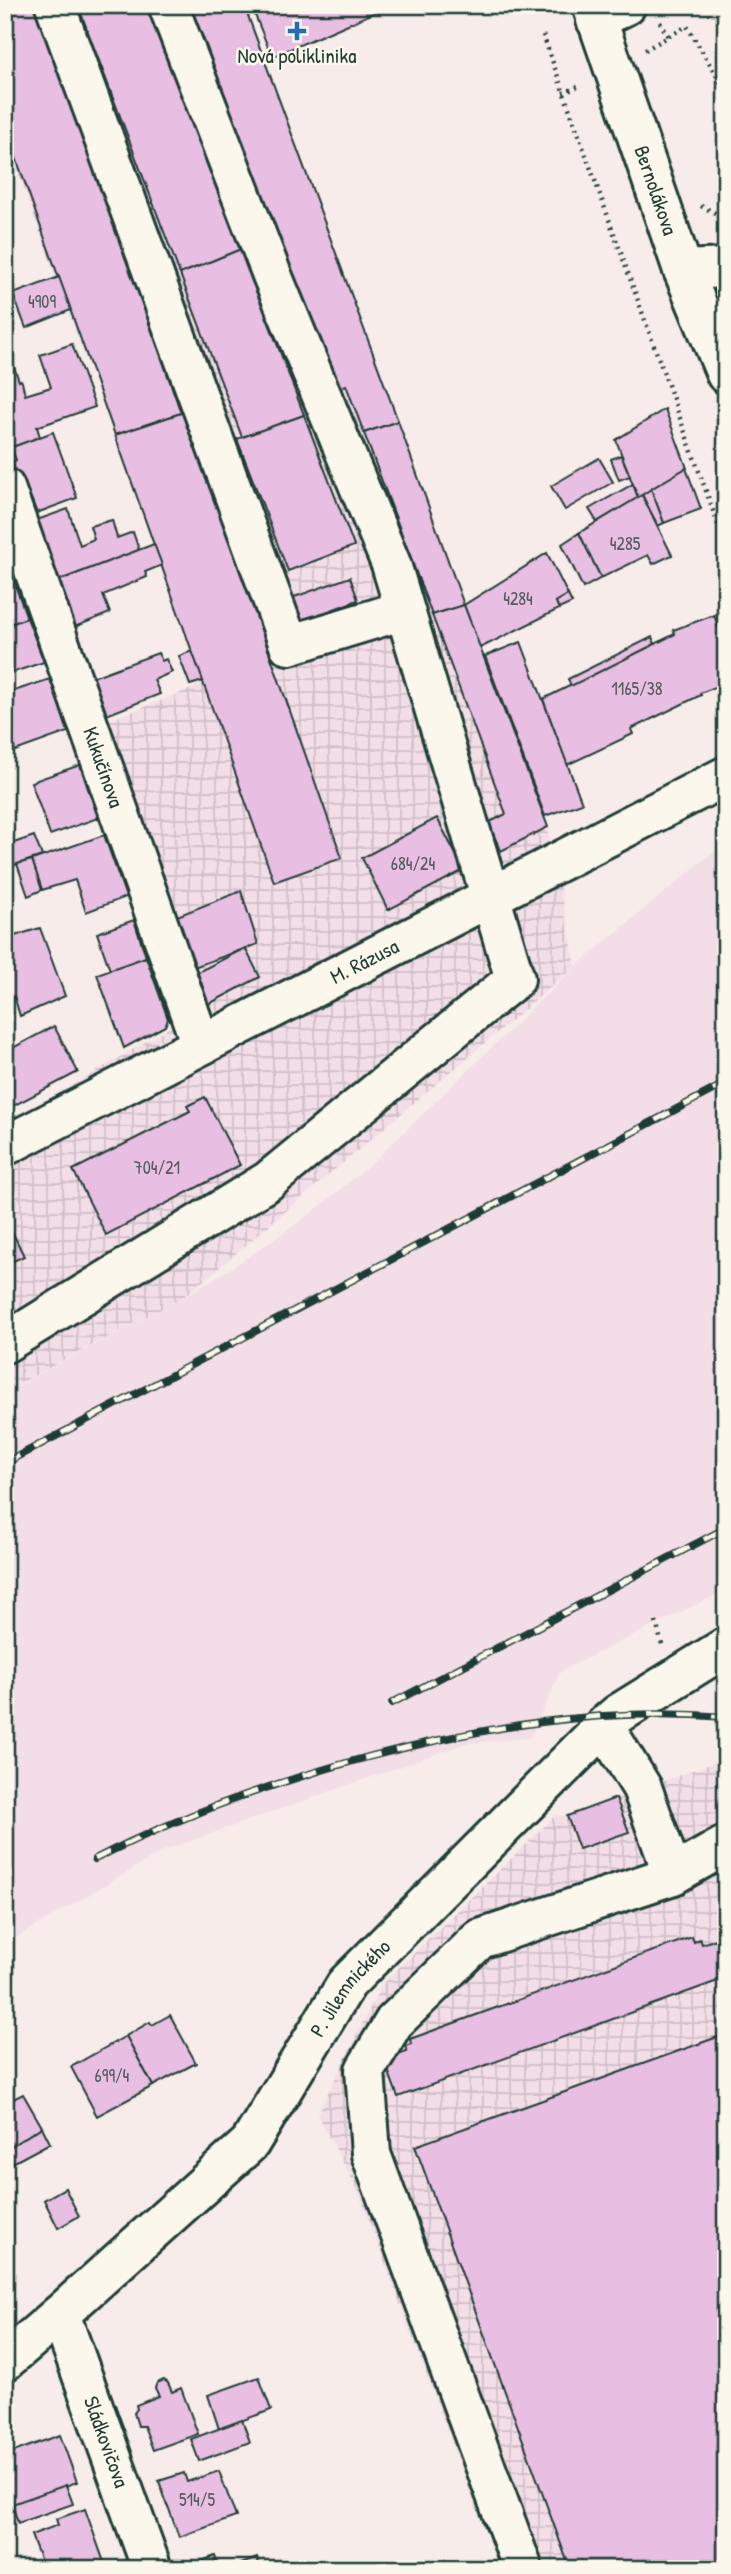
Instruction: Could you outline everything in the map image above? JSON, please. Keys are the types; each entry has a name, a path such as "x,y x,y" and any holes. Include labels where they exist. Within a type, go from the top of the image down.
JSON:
{"street":[{"path":"55,5 289,645 404,610"},
{"path":"5,1343 268,1181 515,979 391,564 272,275 168,5"},
{"name":"Bernolákova","path":"617,11 683,270 726,374"},
{"path":"683,270 726,268"},
{"name":"Kukučínova","path":"5,488 201,1045"},
{"name":"M. Rázusa","path":"5,1146 726,776"},
{"name":"P. Jilemnického","path":"5,2361 60,2315 250,2143 347,1983 604,1726 726,1647"},
{"path":"604,1726 642,1788 673,1875"},
{"path":"523,2569 371,2154 365,2070 394,2022 480,1939 673,1875 726,1845"},
{"name":"Sládkovičova","path":"60,2315 152,2569"}],"path":[{"path":"617,11 668,37"},
{"path":"638,54 687,26 726,92"},
{"path":"543,35 726,547"},
{"path":"564,93 580,86"}],"shaded area":[{"path":"5,5 244,5 464,605 545,816 576,966 184,1297 5,1391 5,1126 207,1005 107,721 204,684 5,136"},
{"path":"726,841 726,1590 561,1671 530,1738 467,1743 165,1850 5,1944 5,1392 184,1297 310,1214 370,1165 576,966"},
{"path":"726,1742 726,2569 499,2569 357,2188 317,2115 382,1984 556,1815 567,1816 718,1761"}],"building":[{"path":"5,5 38,5 181,413 115,435 5,127"},
{"path":"87,5 148,5 241,249 180,274 79,8"},
{"path":"187,5 244,5 398,421 364,433 346,385 334,390"},
{"name":"Nová poliklinika","path":"251,5 392,5 272,57"},
{"path":"241,249 304,415 242,437 180,274"},
{"path":"59,277 71,310 26,328 13,294"},
{"path":"72,344 95,407 37,427 40,437 7,449 5,363 12,361 25,395 51,387 40,355"},
{"path":"665,409 687,468 638,498 616,440"},
{"path":"184,412 342,858 274,882 115,435"},
{"path":"304,415 354,546 288,571 237,439"},
{"path":"398,421 464,605 432,615 364,433"},
{"path":"53,432 77,498 31,515 36,511 29,493 24,495 12,462 16,460 12,450 7,449"},
{"path":"621,455 630,476 619,480 611,459"},
{"path":"599,458 613,482 565,510 551,486"},
{"path":"686,468 701,509 664,523 651,489"},
{"path":"633,484 638,498 597,522 589,509"},
{"path":"651,489 664,523 658,526 642,495"},
{"path":"642,495 672,555 653,564 648,555 601,578 579,533"},
{"path":"68,509 80,545 94,539 90,526 112,520 117,538 133,532 139,550 55,582 34,521"},
{"path":"579,533 601,578 583,588 562,544"},
{"path":"154,544 162,565 145,572 147,577 103,595 110,613 72,628 55,582"},
{"path":"547,553 568,595 556,602 559,609 480,648 464,605"},
{"path":"5,557 27,618 5,626"},
{"path":"350,577 358,600 294,624 286,600"},
{"path":"568,595 572,603 559,609 556,602"},
{"path":"464,605 548,827 501,851 488,823 506,814 432,615"},
{"path":"719,612 726,613 726,633 721,635 714,615"},
{"path":"714,615 726,647 726,683 700,693 701,695 631,729 633,734 567,765 543,699 675,634 673,630"},
{"path":"27,618 44,662 5,675 5,626"},
{"path":"652,637 655,644 571,686 568,679"},
{"path":"521,642 582,803 545,816 485,656"},
{"path":"192,651 203,681 190,685 179,656"},
{"path":"158,653 162,661 166,659 172,672 154,680 160,694 104,716 90,678"},
{"path":"50,679 68,732 15,751 5,723 5,694"},
{"path":"80,765 98,818 50,835 31,782"},
{"path":"437,818 464,870 388,910 362,858"},
{"path":"104,835 126,897 86,912 75,880 42,890 32,860"},
{"path":"34,836 42,856 9,867 5,846"},
{"path":"32,860 42,890 28,896 17,864"},
{"path":"241,891 258,944 194,967 177,916"},
{"path":"134,920 146,957 110,970 97,933"},
{"path":"40,928 65,996 20,1016 14,996 5,999 5,939"},
{"path":"245,948 260,977 207,1005 196,973"},
{"path":"146,957 168,1019 165,1026 124,1048 97,974"},
{"path":"54,1026 78,1072 15,1105 7,1101 5,1052"},
{"path":"205,1097 240,1165 106,1235 73,1170 190,1111 187,1106"},
{"path":"5,1217 24,1256 5,1265"},
{"path":"616,1798 629,1832 579,1849 567,1816"},
{"path":"725,1936 726,1978 398,2097 384,2059 407,2051 405,2046 411,2044 410,2039 692,1937 694,1942 700,1939 702,1944"},
{"path":"170,2015 196,2063 153,2086 126,2036 150,2022 152,2025"},
{"path":"726,2034 726,2569 570,2569 415,2146"},
{"path":"126,2036 153,2086 97,2116 71,2067"},
{"path":"23,2094 42,2127 5,2150 5,2103"},
{"path":"42,2127 50,2143 5,2167 5,2150"},
{"path":"65,2188 79,2216 58,2228 44,2200"},
{"path":"259,2377 271,2410 219,2429 208,2395"},
{"path":"164,2380 172,2392 181,2388 198,2434 153,2450 144,2426 138,2426 134,2413 136,2405 159,2396 155,2388 157,2383"},
{"path":"242,2420 250,2442 199,2461 191,2439"},
{"path":"60,2435 77,2482 5,2507 5,2455"},
{"path":"219,2471 236,2517 179,2537 159,2481 184,2473 187,2482"},
{"path":"66,2485 73,2504 18,2523 12,2504"},
{"path":"85,2509 105,2565 95,2569 44,2569 31,2535 58,2525 56,2519"},
{"path":"215,2556 219,2569 191,2569 190,2565"},
{"path":"257,2558 261,2569 228,2569"}],"railway":[{"path":"5,1463 726,1083"},
{"path":"392,1703 726,1528"},
{"path":"95,1859 158,1829 254,1792 399,1749 491,1730 584,1717 678,1714 726,1717"}],"place":[{"name":"Nová poliklinika","path":"297,31"}]}
